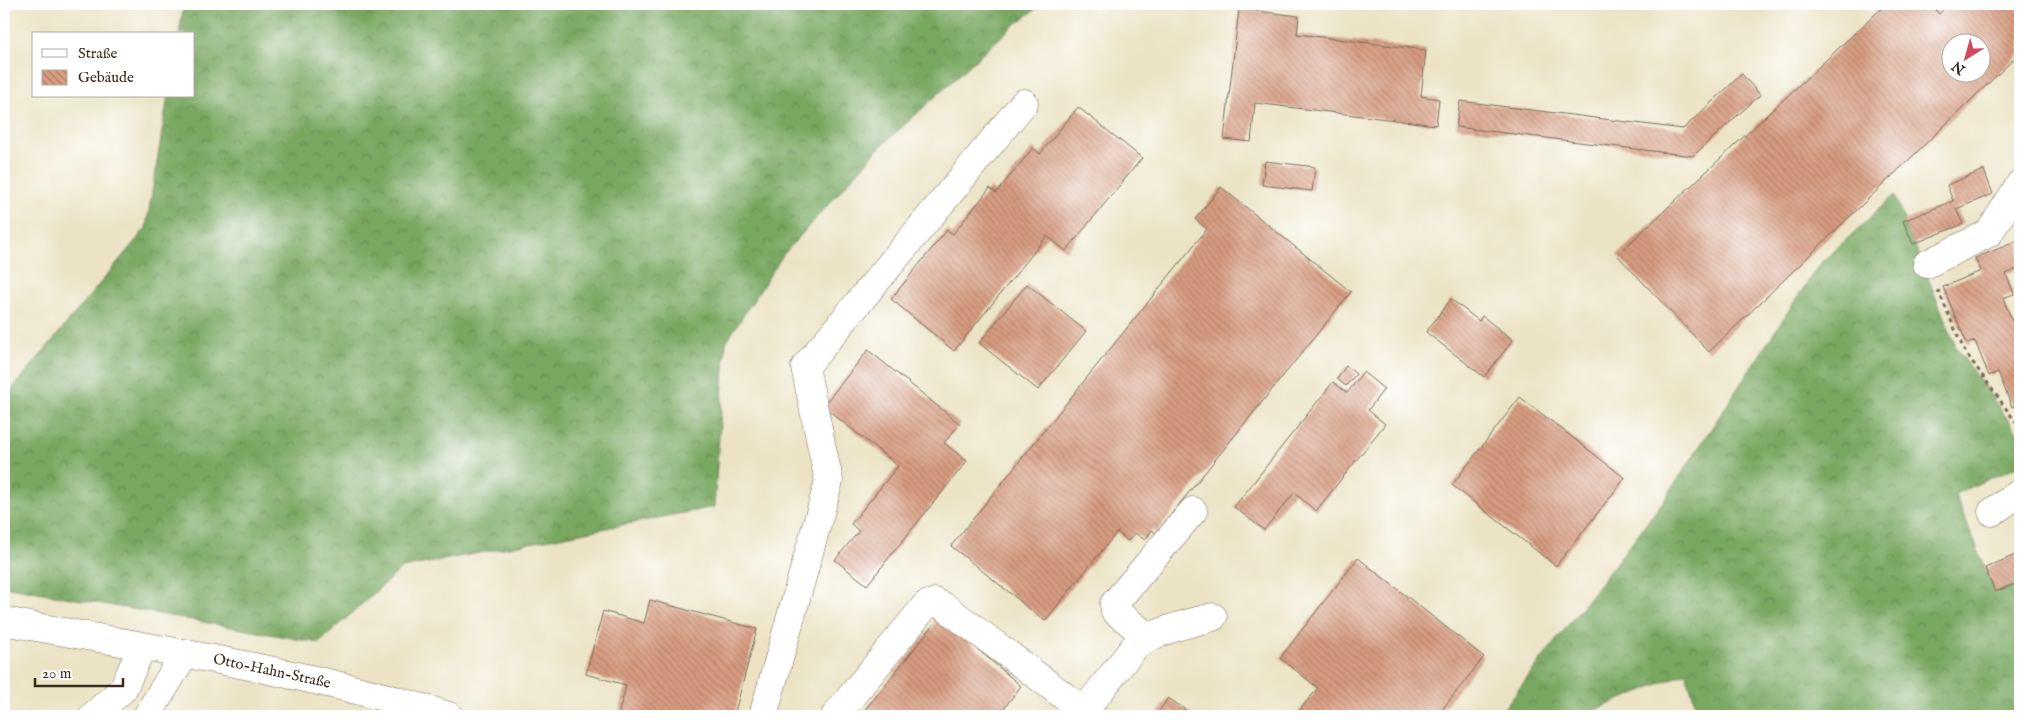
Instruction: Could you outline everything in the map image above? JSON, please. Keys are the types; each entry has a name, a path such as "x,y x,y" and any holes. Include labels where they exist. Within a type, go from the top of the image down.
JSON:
{"street":[{"path":"763,716 829,481 805,366 1024,103"},
{"path":"1927,264 1989,233 2020,184"},
{"path":"1992,512 2020,493"},
{"path":"1148,638 1115,611 1114,604 1193,512"},
{"path":"835,716 926,604 935,602 946,607 1082,714 1136,645 1176,626 1213,617"},
{"name":"Otto-Hahn-Straße","path":"4,620 325,681 449,716"},
{"path":"93,716 123,689 142,646"},
{"path":"147,716 185,653"}],"path":[{"path":"1927,264 1964,350 2020,428"}],"green space":[{"path":"184,4 1043,4 1014,25 879,148 783,255 726,342 714,507 402,568 319,643 4,586 4,399 146,228 168,98 195,98 195,32 179,32"},
{"path":"1894,195 1957,349 2020,436 2020,465 1955,494 1995,592 2020,582 2020,716 1699,716 1686,673 1580,716 1498,716 1665,499 1818,266"}],"building":[{"path":"1886,4 1943,4 1936,10 1939,14 1949,4 2020,4 2020,53 1992,80 1992,32 1942,32 1942,82 1990,82 1709,352 1617,255"},
{"path":"1239,9 1299,16 1297,34 1426,50 1421,96 1439,99 1436,125 1255,103 1251,142 1224,139"},
{"path":"1742,74 1760,95 1693,156 1456,127 1460,101 1683,129"},
{"path":"1078,107 1142,158 1066,251 1047,236 954,351 891,299 947,230 953,234 990,188 996,193 1033,148 1040,154"},
{"path":"1265,161 1315,167 1312,191 1262,185"},
{"path":"1984,170 1993,194 1956,209 1963,224 1913,244 1903,221 1953,201 1947,185"},
{"path":"1221,187 1351,292 1156,533 1152,530 1145,540 1135,533 1128,541 1117,532 1045,621 951,546 1207,229 1195,219"},
{"path":"2020,240 2020,268 2006,274 2014,294 2003,298 2014,325 2020,322 2020,403 2012,407 1998,372 1989,376 1975,341 1967,344 1943,287 1981,271 1975,258"},
{"path":"1027,284 1086,331 1038,390 979,343"},
{"path":"1451,299 1479,321 1482,316 1513,340 1484,377 1426,332"},
{"path":"868,350 960,424 944,443 967,461 867,585 835,560 859,531 851,524 898,466 823,406"},
{"path":"1346,366 1356,374 1346,386 1337,379"},
{"path":"1363,372 1384,389 1368,410 1385,424 1316,511 1294,493 1264,530 1234,507 1333,382 1347,393"},
{"path":"1520,397 1625,478 1556,566 1452,485"},
{"path":"2020,553 2020,582 1995,592 1985,568"},
{"path":"1358,558 1484,657 1437,716 1295,716 1318,688 1280,658"},
{"path":"650,600 757,629 734,716 618,716 626,685 586,674 603,611 644,623"},
{"path":"940,617 1021,686 998,716 860,716"},
{"path":"1168,698 1195,716 1156,716"}]}
